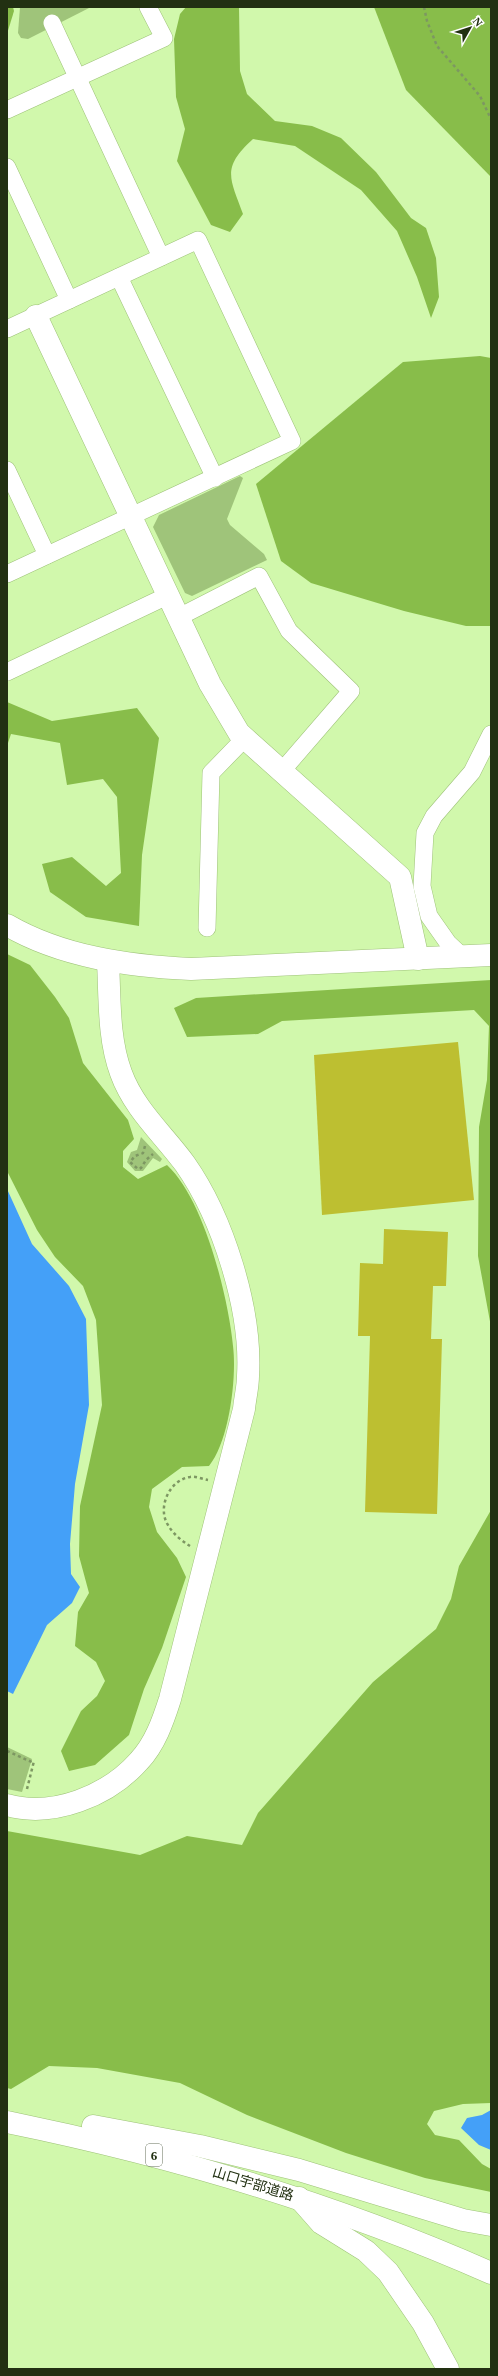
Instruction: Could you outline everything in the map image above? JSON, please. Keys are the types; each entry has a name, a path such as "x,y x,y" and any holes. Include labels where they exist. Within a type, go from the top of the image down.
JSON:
{"street":[{"path":"7,110 78,79 164,38 148,7"},
{"path":"52,22 162,257"},
{"path":"7,167 69,300"},
{"path":"7,329 198,240 292,441 132,517 7,574"},
{"path":"119,277 215,478"},
{"path":"36,316 210,684 239,733 400,877 418,959"},
{"path":"9,478 47,555"},
{"path":"179,617 259,576 289,631 351,691 281,772"},
{"path":"7,672 169,595"},
{"path":"463,957 448,943 428,916 422,886 425,833 434,816 472,772 491,734"},
{"path":"207,928 211,773 245,738"},
{"path":"7,925 53,945 108,962 191,969 491,955"},
{"path":"16,1800 42,1808 79,1801 100,1792 123,1776 140,1761 153,1741 163,1720 170,1699 244,1409 248,1376 245,1322 240,1295 214,1216 192,1175 139,1107 117,1062 112,1031 108,962"},
{"path":"7,2118 45,2116 200,2146 299,2170 463,2220 491,2225"},
{"name":"山口宇部道路","path":"7,2122 139,2151 298,2198 369,2223 491,2273"},
{"path":"298,2198 321,2224 366,2251 388,2272 423,2323 448,2369"}],"path":[{"path":"424,7 427,21 437,46 480,96 491,119"},
{"path":"146,1142 143,1153 135,1156 130,1162 136,1168 141,1168 149,1156 159,1153"},
{"path":"194,1547 182,1541 167,1525 163,1506 166,1496 182,1480 190,1477 214,1482"},
{"path":"7,1751 34,1762 16,1800"}],"green space":[{"path":"7,7 13,7 14,11 7,34"},
{"path":"20,7 91,7 28,39 21,38 18,33"},
{"path":"186,7 239,7 240,71 247,94 275,121 312,126 341,138 376,172 411,218 426,228 436,258 439,297 431,318 417,277 397,231 361,190 295,146 253,139 236,158 232,166 232,182 243,214 230,232 211,225 177,161 185,129 176,97 174,39 180,14"},
{"path":"374,7 491,7 491,177 406,90"},
{"path":"480,356 491,358 491,626 466,626 404,611 311,583 281,561 256,484 403,362"},
{"path":"240,476 243,478 227,519 230,525 264,554 267,560 192,596 185,593 153,527 159,515"},
{"path":"7,702 52,721 137,708 159,738 142,855 139,926 86,917 50,892 42,864 72,857 106,886 121,873 117,797 103,779 67,785 60,743 11,734 7,746"},
{"path":"7,954 30,965 55,997 69,1018 83,1063 128,1120 134,1139 123,1151 123,1167 138,1179 167,1165 180,1180 192,1201 203,1224 220,1276 226,1301 234,1359 234,1375 230,1409 222,1442 216,1455 209,1466 182,1467 152,1489 149,1507 157,1532 177,1558 186,1577 162,1648 144,1689 129,1735 95,1765 69,1771 61,1751 81,1711 97,1696 105,1681 96,1662 75,1646 78,1612 89,1593 79,1556 80,1506 102,1405 96,1320 83,1286 55,1257 37,1230 7,1171"},
{"path":"491,980 491,1327 478,1256 479,1127 487,1080 489,1026 474,1010 282,1021 258,1034 187,1037 174,1008 196,998"},
{"path":"141,1137 162,1159 160,1162 153,1158 143,1171 135,1171 127,1162 131,1152 137,1150"},
{"path":"491,1510 491,2103 463,2104 434,2111 427,2124 435,2135 459,2140 482,2164 491,2169 491,2192 425,2178 346,2153 247,2115 180,2083 97,2068 49,2066 11,2089 7,2088 7,1831 140,1855 187,1836 242,1845 258,1813 373,1682 436,1629 451,1599 459,1566"},
{"path":"7,1747 32,1759 22,1792 7,1789"}],"water":[{"path":"7,1189 32,1244 69,1286 86,1319 89,1405 75,1484 70,1544 71,1574 80,1587 72,1603 47,1625 13,1694 7,1691"},
{"path":"491,2110 491,2150 479,2145 461,2128 467,2118 482,2115"}],"building":[{"path":"458,1042 474,1200 322,1215 314,1055"},
{"path":"384,1229 448,1232 446,1286 433,1286 431,1339 442,1339 437,1514 365,1512 370,1336 358,1336 360,1263 383,1264"}]}
